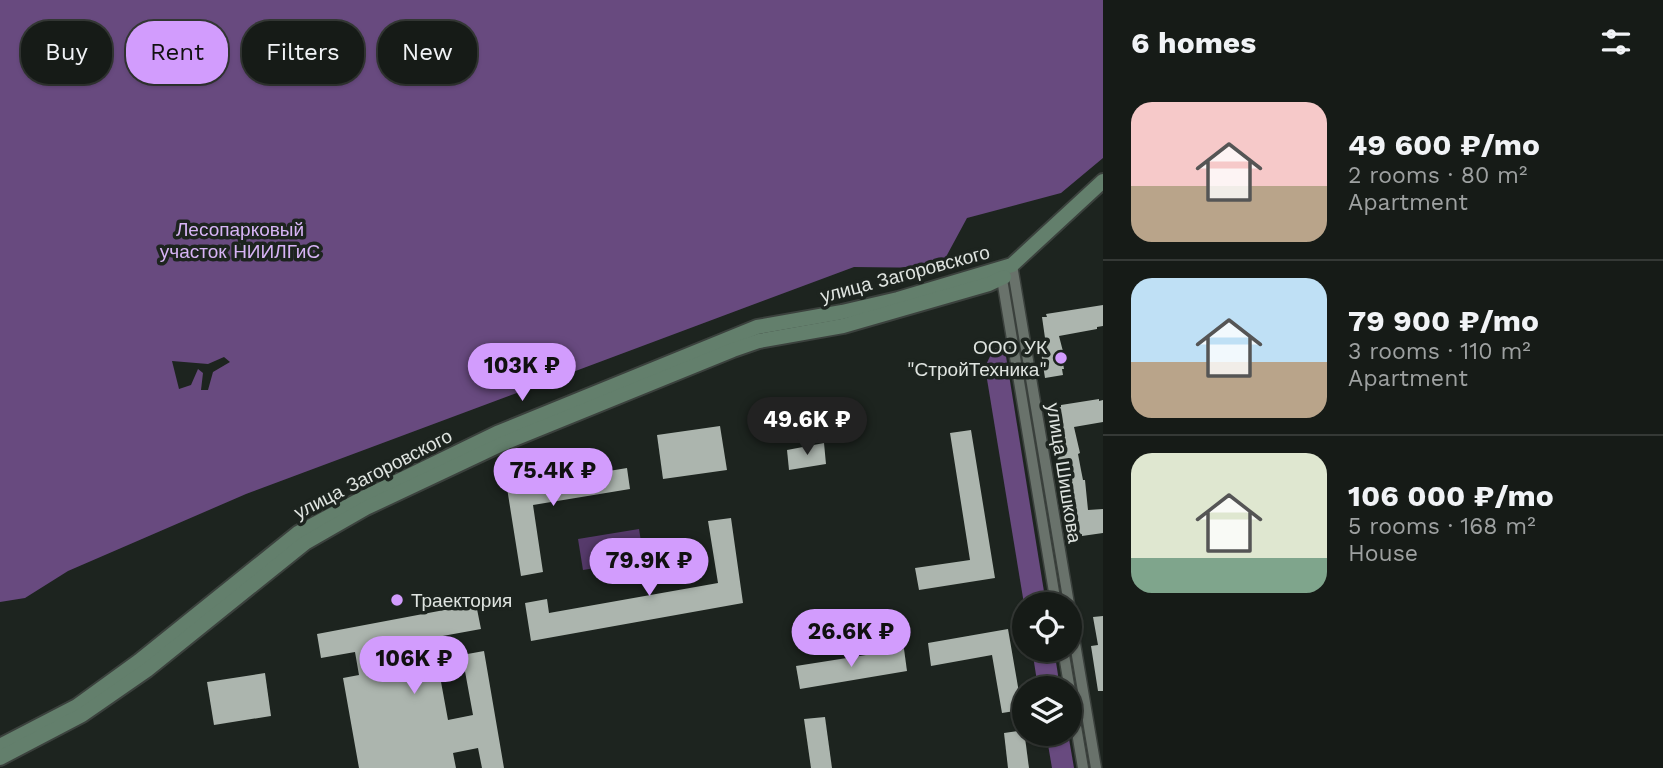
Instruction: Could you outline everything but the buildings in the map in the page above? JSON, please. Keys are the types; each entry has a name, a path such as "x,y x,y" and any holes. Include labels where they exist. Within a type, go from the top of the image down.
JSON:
{"street":[{"name":"улица Загоровского","path":"0,746 77,706 139,661 298,533 363,498 496,433 757,327 842,312 1007,271 1103,181"},
{"name":"улица Загоровского","path":"0,758 82,715 147,670 305,543 366,508 502,444 733,350 759,341 843,326 1007,271 1103,194"},
{"name":"улица Шишкова","path":"1007,271 1054,592"},
{"name":"улица Шишкова","path":"1007,271 1066,592"},
{"path":"1065,662 1083,768"},
{"name":"улица Шишкова","path":"1078,662 1096,768"}],"shaded area":[{"path":"639,529 644,560 583,570 578,539"}],"green space":[{"name":"Лесопарковый участок НИИЛГиС","path":"0,0 1103,0 1103,158 1061,193 967,218 940,268 854,267 246,494 68,571 25,598 0,602","holes":["224,357 230,362 213,372 208,390 201,390 203,373 198,369 191,385 179,389 172,361 208,364"]},
{"path":"1004,344 1044,592 1022,592 985,367 993,350"},
{"path":"1034,662 1056,662 1058,676 1036,676"},
{"path":"1048,746 1070,746 1074,768 1052,768"}],"place":[{"name":"ООО УК \"СтройТехника\"","path":"1061,358"},
{"name":"Траектория","path":"397,600"}]}
